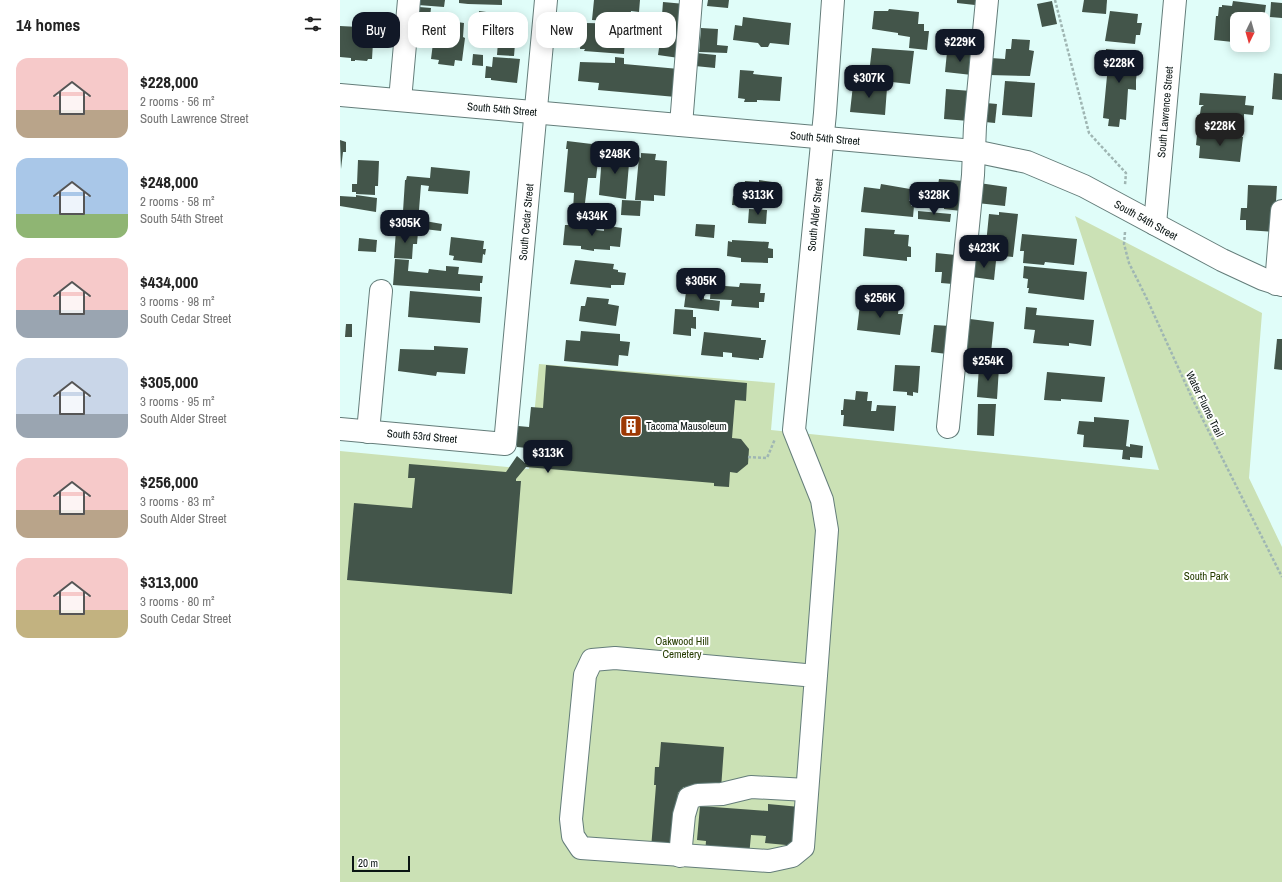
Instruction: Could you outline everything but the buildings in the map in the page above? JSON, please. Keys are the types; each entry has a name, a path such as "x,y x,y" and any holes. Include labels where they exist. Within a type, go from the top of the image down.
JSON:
{"street":[{"path":"400,100 409,0"},
{"name":"South Cedar Street","path":"505,444 546,0"},
{"path":"681,126 690,0"},
{"name":"South Alder Street","path":"785,432 822,137 833,0"},
{"path":"948,427 987,0"},
{"name":"South Lawrence Street","path":"1155,224 1175,0"},
{"name":"South 54th Street","path":"340,95 974,151 1027,162 1084,186 1222,260 1279,284"},
{"path":"1279,284 1282,211"},
{"path":"368,432 381,291"},
{"name":"South 53rd Street","path":"340,429 505,444"},
{"path":"785,432 822,500 827,530 816,676 807,790 803,847 792,856 769,861 581,848 573,836 571,819 586,675 592,660 616,658 816,676"},
{"path":"680,856 684,815 689,798 698,795 722,794 751,786 807,790"}],"path":[{"path":"1055,0 1089,133 1126,173 1126,180"},
{"name":"Water Flume Trail","path":"1125,234 1124,244 1129,263 1193,400 1282,577"},
{"path":"748,457 767,458 785,432"}],"green space":[{"name":"Oakwood Hill Cemetery","path":"1075,216 1262,313 1249,478 1282,547 1282,882 340,882 340,451 529,469 539,364 775,383 771,430 1159,470"}],"place":[{"name":"Tacoma Mausoleum","path":"631,426"}],"park label":[{"name":"South Park","path":"1206,576"}]}
